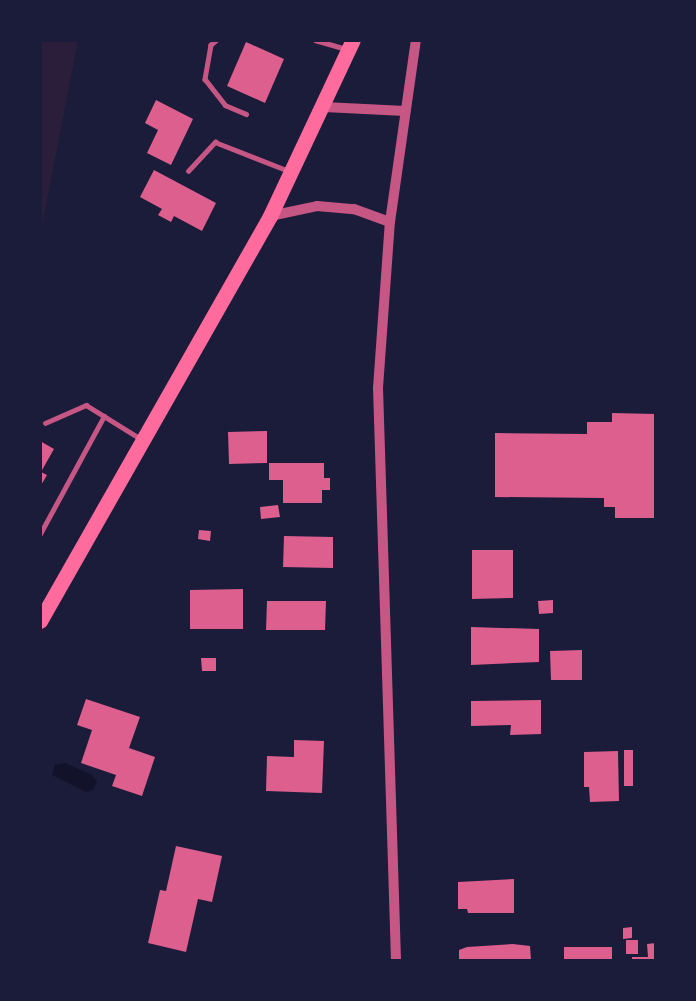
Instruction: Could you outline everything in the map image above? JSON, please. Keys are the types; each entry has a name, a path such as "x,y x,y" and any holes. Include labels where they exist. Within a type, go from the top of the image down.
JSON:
{"main road":[{"path":"40,621 270,216 324,107 351,45"}],"street":[{"path":"396,960 378,387 390,222 416,40"},
{"path":"324,107 405,111"},
{"path":"270,216 317,206 354,209 390,222"}],"lane":[{"path":"217,40 211,45 205,79 225,105 246,114"},
{"path":"315,40 351,45"},
{"path":"188,171 215,142 292,172"},
{"path":"45,423 86,405 143,440"},
{"path":"40,534 105,416"}],"shaded area":[{"path":"40,41 78,41 41,231"},
{"path":"65,763 92,775 97,781 93,790 86,792 52,775 55,765"}],"building":[{"path":"246,42 284,59 265,103 227,86"},
{"path":"156,100 193,119 171,165 147,153 158,130 145,123"},
{"path":"154,170 216,203 202,231 174,216 171,222 158,215 162,209 140,197"},
{"path":"612,413 656,414 656,518 615,518 615,507 604,507 604,498 495,497 495,433 587,434 587,422 612,422"},
{"path":"267,431 267,463 229,464 228,432"},
{"path":"40,441 54,449 41,472 47,475 40,487"},
{"path":"269,463 324,463 324,478 330,478 330,490 322,490 322,503 283,503 283,480 269,480"},
{"path":"278,505 280,517 261,519 260,507"},
{"path":"199,530 211,531 210,541 198,539"},
{"path":"284,536 333,537 333,568 283,567"},
{"path":"472,550 513,550 513,598 472,599"},
{"path":"243,589 243,629 190,629 190,590"},
{"path":"553,600 553,613 539,614 538,601"},
{"path":"267,601 326,601 325,630 266,630"},
{"path":"471,627 539,629 539,662 471,665"},
{"path":"582,650 582,680 551,680 550,651"},
{"path":"201,658 216,658 216,671 202,671"},
{"path":"86,699 140,717 129,748 155,757 142,796 112,786 116,775 81,763 92,730 77,725"},
{"path":"541,700 541,734 510,735 511,725 471,726 471,701"},
{"path":"294,740 324,741 322,793 266,791 267,756 294,757"},
{"path":"624,750 633,750 633,786 624,786"},
{"path":"618,751 619,801 590,802 589,787 584,787 584,752"},
{"path":"176,846 222,856 212,902 198,899 186,952 148,943 160,890 166,891"},
{"path":"514,879 514,913 468,913 467,909 458,909 458,882"},
{"path":"632,927 632,938 623,939 623,928"},
{"path":"626,940 638,940 638,954 626,954"},
{"path":"656,943 656,960 632,960 632,957 648,957 647,944"},
{"path":"513,944 530,946 531,960 459,960 459,950 467,947"},
{"path":"564,947 612,947 612,960 564,960"}]}
